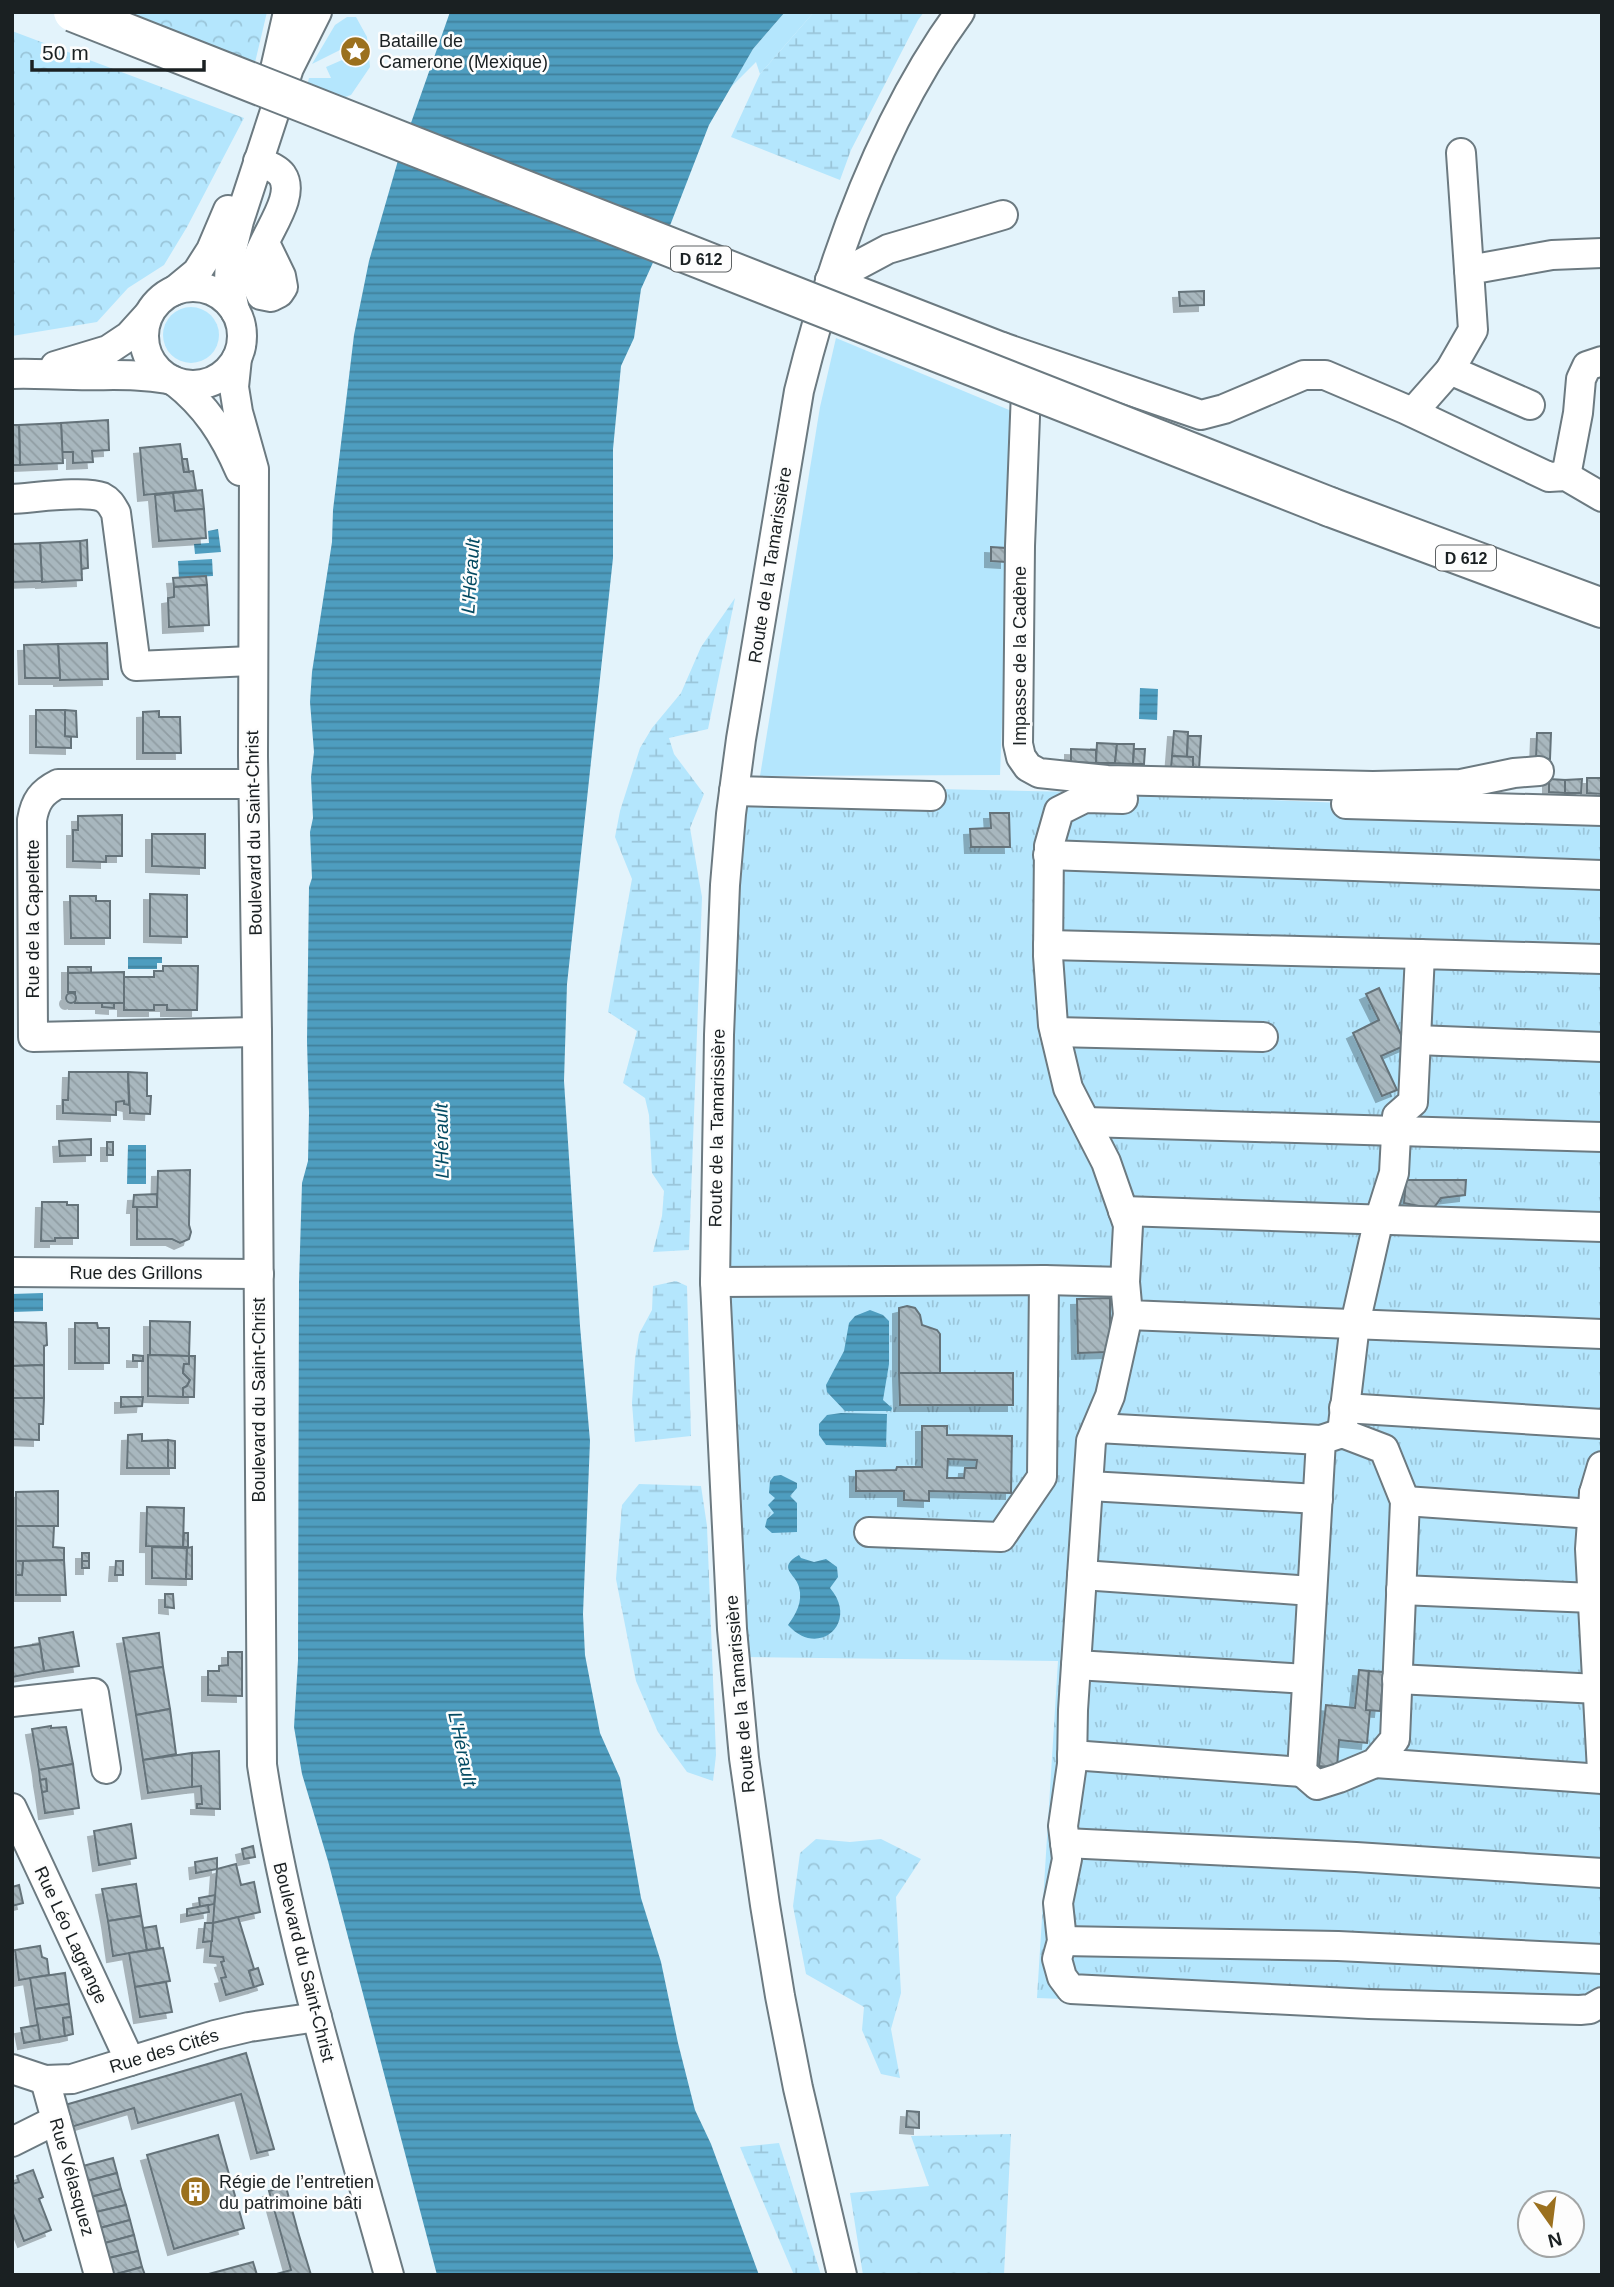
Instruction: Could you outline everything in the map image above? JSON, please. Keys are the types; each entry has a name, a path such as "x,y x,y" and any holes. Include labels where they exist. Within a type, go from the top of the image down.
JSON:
{"highway":[{"name":"D 612","path":"73,12 1330,508 1602,608"}],"street":[{"path":"24,373 108,350 129,336 159,300 197,272 211,250 226,217 276,64 288,12"},
{"path":"24,373 142,374 188,385 217,379 229,370 237,358 242,342 241,326 229,282 230,257 239,221 289,68 317,12"},
{"name":"Route de la Tamarissière","path":"842,2275 798,2088 780,1996 744,1758 732,1615 715,1282 719,1035 725,885 734,791 799,391 813,334 830,280 883,145 910,92 960,12"},
{"path":"1413,412 1450,370 1473,330 1461,153"},
{"path":"258,161 280,172 286,194 265,243"},
{"path":"830,280 888,249 1003,215"},
{"path":"1469,270 1552,255 1602,253"},
{"path":"830,280 1002,347 1201,415 1224,409 1304,374 1325,375 1413,412 1549,477 1566,476 1602,497"},
{"path":"174,290 191,287 208,289 223,297 235,311"},
{"path":"148,315 144,336 148,358 157,370 171,380"},
{"name":"Impasse de la Cadène","path":"1002,347 1019,364 1026,391 1020,547 1018,744 1021,757 1028,767 1039,773 1107,780 1339,787 1461,784 1514,773 1539,771"},
{"name":"Boulevard du Saint-Christ","path":"237,358 234,387 254,469 252,662 262,1765 276,1853 309,1992 389,2275"},
{"path":"1566,476 1578,413 1581,379 1587,366 1602,361"},
{"path":"1450,370 1530,405"},
{"name":"Boulevard du Saint-Christ","path":"171,380 194,397 213,419 229,445 254,509"},
{"path":"12,499 86,495 100,496 110,502 117,521 136,666 252,662"},
{"name":"Rue de la Capelette","path":"253,784 58,784 39,798 32,820 33,1037 257,1032"},
{"path":"734,791 931,796"},
{"path":"1602,811 1085,798 1059,811 1048,855 1048,945 1055,1032 1069,1088 1106,1162 1128,1225 1125,1282 1128,1315 1110,1396 1091,1441 1072,1755 1063,1826 1067,1859 1058,1903 1062,1941 1057,1959 1062,1978 1071,1989 1369,2004 1580,2010 1590,2009 1602,2002"},
{"path":"1048,855 1602,875"},
{"path":"1048,945 1602,959"},
{"path":"1302,1772 1318,1499 1336,1427 1355,1324 1394,1173 1397,1116 1413,1102 1420,954"},
{"path":"1055,1032 1263,1037"},
{"path":"1416,1040 1602,1047"},
{"path":"1086,1122 1602,1137"},
{"path":"1123,1211 1602,1227"},
{"name":"Rue des Grillons","path":"12,1272 259,1274"},
{"path":"869,1532 1001,1536 1042,1477 1044,1280"},
{"path":"715,1282 1125,1282"},
{"path":"1128,1315 1602,1334"},
{"path":"1097,1428 1602,1424"},
{"path":"1072,1755 1302,1772 1317,1785 1339,1779 1375,1763 1395,1739 1405,1501 1384,1449 1336,1427"},
{"path":"1089,1486 1318,1499"},
{"path":"1405,1501 1598,1491 1590,1549 1602,1771"},
{"path":"1082,1575 1312,1591"},
{"path":"1401,1590 1593,1598"},
{"path":"1076,1665 1307,1679"},
{"path":"1397,1679 1598,1689"},
{"path":"12,1702 94,1693 106,1769"},
{"path":"1375,1763 1602,1779"},
{"name":"Rue Léo Lagrange","path":"12,1808 130,2061"},
{"path":"1065,1843 1356,1857 1602,1873"},
{"path":"1062,1941 1338,1946 1602,1959"},
{"name":"Rue des Cités","path":"12,2069 45,2080 72,2079 215,2035 317,2017"},
{"name":"Rue Vélasquez","path":"45,2080 99,2275"},
{"path":"12,2142 56,2120"}],"green space":[{"path":"117,12 267,12 253,71"},
{"path":"785,12 814,12 760,74 756,62 730,88 753,49"},
{"path":"814,12 924,12 851,150 840,180 731,137 760,74"},
{"path":"347,17 356,17 367,37 370,67 351,95 328,103 305,93 309,78 331,78 326,67 349,57 356,60 364,56 363,47 354,43 312,64 335,25"},
{"path":"12,31 244,118 164,265 128,288 97,322 12,336"},
{"path":"191,307 202,309 211,315 217,324 217,346 211,355 202,361 191,363 180,361 171,355 165,346 163,335 165,324 171,315 180,309"},
{"path":"836,338 1014,412 1000,775 760,776 820,407"},
{"path":"735,598 708,729 669,738 674,754 704,794 690,828 702,897 689,1250 653,1252 662,1216 664,1191 652,1173 649,1115 645,1098 623,1083 637,1031 608,1012 632,879 615,837 620,811 640,748 652,728 681,693 701,647"},
{"path":"746,785 1076,792 1441,807 1602,807 1602,2020 1037,1998 1058,1661 741,1657 720,1263"},
{"path":"676,1281 687,1286 691,1436 635,1442 632,1403 639,1334 652,1310 653,1286"},
{"path":"639,1484 701,1486 707,1526 716,1755 713,1781 687,1772 658,1732 636,1681 616,1579 622,1505"},
{"path":"816,1839 850,1842 881,1839 921,1859 896,1897 901,1993 891,2029 900,2078 881,2074 862,2030 864,2007 806,1974 793,1906 800,1853"},
{"path":"1011,2134 1004,2275 863,2275 850,2193 929,2186 911,2136"},
{"path":"779,2143 821,2275 794,2275 740,2147"}],"water":[{"name":"L'Hérault","path":"450,12 785,12 753,49 709,125 671,223 641,289 634,338 621,366 613,449 613,558 567,984 564,1081 590,1441 583,1614 585,1655 600,1733 620,1778 641,1898 661,1962 695,2110 711,2144 759,2275 437,2275 328,1861 302,1774 294,1727 298,1660 299,1283 302,1183 308,1161 309,1113 309,887 312,878 310,832 313,818 311,777 314,752 310,702 312,672 332,542 333,510 354,335 369,261 399,157"},
{"path":"218,529 221,552 195,554 194,544 209,543 208,531"},
{"path":"212,559 213,576 179,578 178,561"},
{"path":"1140,688 1158,689 1157,720 1139,719"},
{"path":"128,957 162,957 162,963 157,963 157,969 128,969"},
{"path":"128,1145 146,1145 146,1184 127,1184"},
{"path":"43,1293 43,1311 12,1312 12,1294"},
{"path":"870,1310 883,1315 889,1321 889,1364 883,1400 892,1408 891,1411 845,1411 827,1392 826,1385 844,1351 849,1323 855,1316"},
{"path":"887,1414 886,1447 826,1445 819,1435 819,1424 827,1415"},
{"path":"781,1475 797,1483 797,1488 790,1496 797,1503 797,1532 772,1533 765,1527 767,1519 774,1513 768,1505 775,1498 769,1493 770,1481 774,1476"},
{"path":"799,1555 814,1562 826,1559 837,1567 838,1577 830,1588 838,1601 838,1624 832,1632 822,1637 800,1635 788,1625 800,1598 799,1587 788,1567"}],"building":[{"path":"1204,291 1204,305 1180,306 1179,292"},
{"path":"108,420 109,450 92,451 93,462 73,463 73,452 62,452 61,423"},
{"path":"61,423 63,463 20,465 19,425"},
{"path":"12,425 19,425 20,465 12,465"},
{"path":"180,444 184,472 193,471 196,490 144,495 140,448"},
{"path":"182,459 187,459 189,472 184,472"},
{"path":"202,490 204,509 175,511 173,493"},
{"path":"173,493 175,511 204,509 206,538 159,541 155,495"},
{"path":"87,540 88,568 81,569 80,541"},
{"path":"80,541 82,580 42,582 40,543"},
{"path":"40,543 42,581 12,582 12,544"},
{"path":"991,547 1006,548 1006,562 991,561"},
{"path":"206,576 207,585 174,587 173,578"},
{"path":"207,585 209,625 169,627 168,598 174,597 174,587"},
{"path":"107,643 108,679 60,680 58,644"},
{"path":"58,644 60,678 25,678 24,645"},
{"path":"36,710 65,710 65,736 71,737 71,748 36,747"},
{"path":"65,710 76,711 77,737 65,736"},
{"path":"159,711 159,717 180,717 181,753 143,753 143,712"},
{"path":"1174,731 1188,732 1187,757 1172,756"},
{"path":"1537,733 1551,733 1550,759 1536,758"},
{"path":"1188,736 1201,736 1199,770 1193,769 1193,757 1187,757"},
{"path":"1097,743 1117,744 1115,763 1096,763"},
{"path":"1117,744 1134,744 1133,764 1115,763"},
{"path":"1071,749 1096,750 1096,763 1071,762"},
{"path":"1134,749 1145,749 1144,764 1133,764"},
{"path":"1172,756 1193,757 1193,769 1171,768"},
{"path":"1587,778 1602,778 1602,794 1587,793"},
{"path":"1549,779 1565,780 1565,793 1549,792"},
{"path":"1582,779 1581,793 1565,793 1565,780"},
{"path":"990,813 1009,813 1010,847 971,847 970,829 991,828"},
{"path":"122,815 122,856 106,856 106,862 73,861 73,830 78,830 78,816"},
{"path":"152,834 205,834 205,868 152,866"},
{"path":"150,894 187,895 187,937 150,936"},
{"path":"70,896 96,896 96,901 110,901 110,938 71,938"},
{"path":"163,966 198,966 197,1010 167,1010 167,1005 154,1005 154,1010 124,1010 124,977 154,977 154,971 163,971"},
{"path":"68,967 91,967 91,973 68,973"},
{"path":"124,972 124,1003 75,1003 75,992 68,992 68,973"},
{"path":"1379,988 1406,1045 1381,1056 1397,1090 1382,1096 1353,1033 1379,1020 1366,994"},
{"path":"71,993 75,994 75,1002 71,1003 67,1002 66,998 67,994"},
{"path":"102,1003 114,1003 114,1008 102,1007"},
{"path":"69,1072 128,1072 129,1105 124,1104 124,1101 116,1102 116,1115 63,1113 63,1100 68,1100"},
{"path":"128,1072 147,1073 147,1096 151,1096 150,1114 130,1113"},
{"path":"91,1139 91,1155 60,1156 59,1141"},
{"path":"107,1142 113,1142 113,1155 107,1155"},
{"path":"190,1170 189,1239 180,1243 172,1239 137,1239 137,1207 157,1207 158,1171"},
{"path":"1406,1180 1466,1180 1465,1195 1441,1198 1433,1209 1404,1203"},
{"path":"157,1194 157,1207 133,1207 134,1195"},
{"path":"42,1202 78,1205 78,1238 41,1241"},
{"path":"1110,1298 1110,1352 1078,1353 1077,1299"},
{"path":"899,1308 915,1308 922,1325 937,1330 940,1334 940,1373 899,1373"},
{"path":"150,1321 190,1322 189,1356 150,1355"},
{"path":"12,1322 46,1323 44,1365 12,1366"},
{"path":"75,1323 97,1323 98,1328 109,1328 109,1363 75,1363"},
{"path":"133,1355 143,1356 143,1361 133,1361"},
{"path":"148,1355 189,1356 189,1364 184,1364 183,1373 190,1380 183,1388 183,1397 148,1396"},
{"path":"189,1356 195,1356 194,1397 183,1397 183,1388 190,1380 183,1373 184,1364 189,1364"},
{"path":"44,1365 44,1398 12,1398 12,1366"},
{"path":"899,1373 1013,1373 1013,1405 900,1405"},
{"path":"121,1397 143,1397 142,1406 121,1407"},
{"path":"12,1398 44,1398 39,1440 12,1439"},
{"path":"922,1426 947,1426 947,1435 1012,1436 1011,1493 929,1491 929,1501 904,1500 904,1491 856,1491 856,1471 922,1467","holes":["948,1459 977,1460 976,1468 965,1468 964,1478 947,1478"]},
{"path":"142,1434 142,1441 168,1440 168,1468 127,1468 128,1435"},
{"path":"168,1440 175,1441 175,1468 168,1468"},
{"path":"58,1491 58,1526 16,1526 16,1492"},
{"path":"147,1507 184,1508 183,1547 146,1546"},
{"path":"16,1526 54,1526 53,1547 64,1548 64,1560 16,1561"},
{"path":"184,1533 188,1533 188,1547 183,1547"},
{"path":"152,1547 187,1548 186,1579 152,1578"},
{"path":"192,1547 192,1579 186,1579 187,1548"},
{"path":"82,1553 89,1553 89,1561 82,1561"},
{"path":"64,1560 66,1595 16,1595 16,1575 22,1575 23,1561"},
{"path":"16,1561 23,1561 22,1575 16,1575"},
{"path":"82,1561 89,1561 89,1568 82,1568"},
{"path":"116,1561 123,1561 123,1575 115,1575"},
{"path":"165,1594 173,1594 174,1608 165,1607"},
{"path":"73,1632 79,1666 44,1671 39,1638"},
{"path":"159,1633 163,1667 129,1672 123,1638"},
{"path":"40,1644 44,1671 12,1677 12,1648"},
{"path":"228,1652 242,1652 242,1696 208,1695 208,1671 219,1671 219,1666 228,1665"},
{"path":"163,1667 170,1709 136,1715 129,1672"},
{"path":"1359,1670 1369,1671 1367,1743 1339,1740 1337,1768 1319,1766 1326,1705 1355,1708"},
{"path":"1369,1671 1384,1672 1380,1711 1366,1710"},
{"path":"170,1709 176,1754 143,1760 136,1715"},
{"path":"66,1727 73,1764 39,1770 32,1729"},
{"path":"219,1751 220,1809 197,1808 197,1804 202,1804 201,1786 192,1787 192,1753"},
{"path":"192,1753 192,1787 148,1793 143,1760"},
{"path":"73,1764 79,1808 45,1813 42,1792 47,1791 46,1779 40,1780 39,1770"},
{"path":"46,1779 47,1791 42,1792 40,1780"},
{"path":"131,1824 136,1858 99,1865 94,1831"},
{"path":"253,1846 255,1857 244,1859 242,1849"},
{"path":"217,1858 217,1869 196,1873 195,1862"},
{"path":"236,1864 241,1885 254,1882 260,1912 213,1923 217,1869"},
{"path":"136,1884 141,1916 108,1921 102,1889"},
{"path":"19,1885 23,1903 12,1906 12,1887"},
{"path":"215,1895 214,1904 200,1907 199,1898"},
{"path":"208,1905 209,1912 187,1916 187,1909"},
{"path":"141,1916 147,1950 113,1956 108,1921"},
{"path":"238,1917 254,1969 249,1971 254,1987 226,1995 221,1978 226,1977 221,1962 224,1961 223,1957 210,1956 213,1923"},
{"path":"205,1923 213,1923 212,1941 203,1942"},
{"path":"156,1926 160,1948 147,1950 143,1928"},
{"path":"40,1946 42,1957 47,1959 49,1975 19,1980 15,1950"},
{"path":"163,1948 170,1981 135,1987 129,1953"},
{"path":"258,1968 263,1984 254,1987 249,1971"},
{"path":"65,1973 69,2004 35,2009 30,1978"},
{"path":"166,1982 172,2012 140,2017 135,1987"},
{"path":"69,2004 71,2017 63,2018 65,2036 40,2040 35,2009"},
{"path":"71,2017 73,2034 65,2036 63,2018"},
{"path":"38,2025 40,2040 24,2043 21,2028"},
{"path":"246,2053 274,2149 257,2153 241,2094 138,2123 134,2108 71,2127 65,2105"},
{"path":"907,2111 919,2112 919,2128 906,2127"},
{"name":"Régie de l’entretien du patrimoine bâti","path":"218,2135 244,2228 174,2249 147,2155"},
{"path":"113,2158 117,2173 87,2181 83,2166"},
{"path":"33,2170 43,2197 39,2199 51,2230 24,2241 12,2211 12,2184 19,2182 17,2176"},
{"path":"117,2173 121,2189 91,2197 87,2181"},
{"path":"286,2187 311,2275 273,2275 291,2270 269,2191"},
{"path":"121,2189 126,2205 96,2212 91,2197"},
{"path":"126,2205 130,2220 100,2228 96,2212"},
{"path":"130,2220 134,2235 105,2243 100,2228"},
{"path":"134,2235 138,2251 109,2258 105,2243"},
{"path":"138,2251 142,2267 113,2275 109,2258"},
{"path":"253,2262 257,2275 205,2275"},
{"path":"142,2267 145,2275 113,2275"}],"place":[{"name":"Bataille de Camerone (Mexique)","path":"356,51"},
{"name":"Régie de l’entretien du patrimoine bâti","path":"196,2192"}]}
